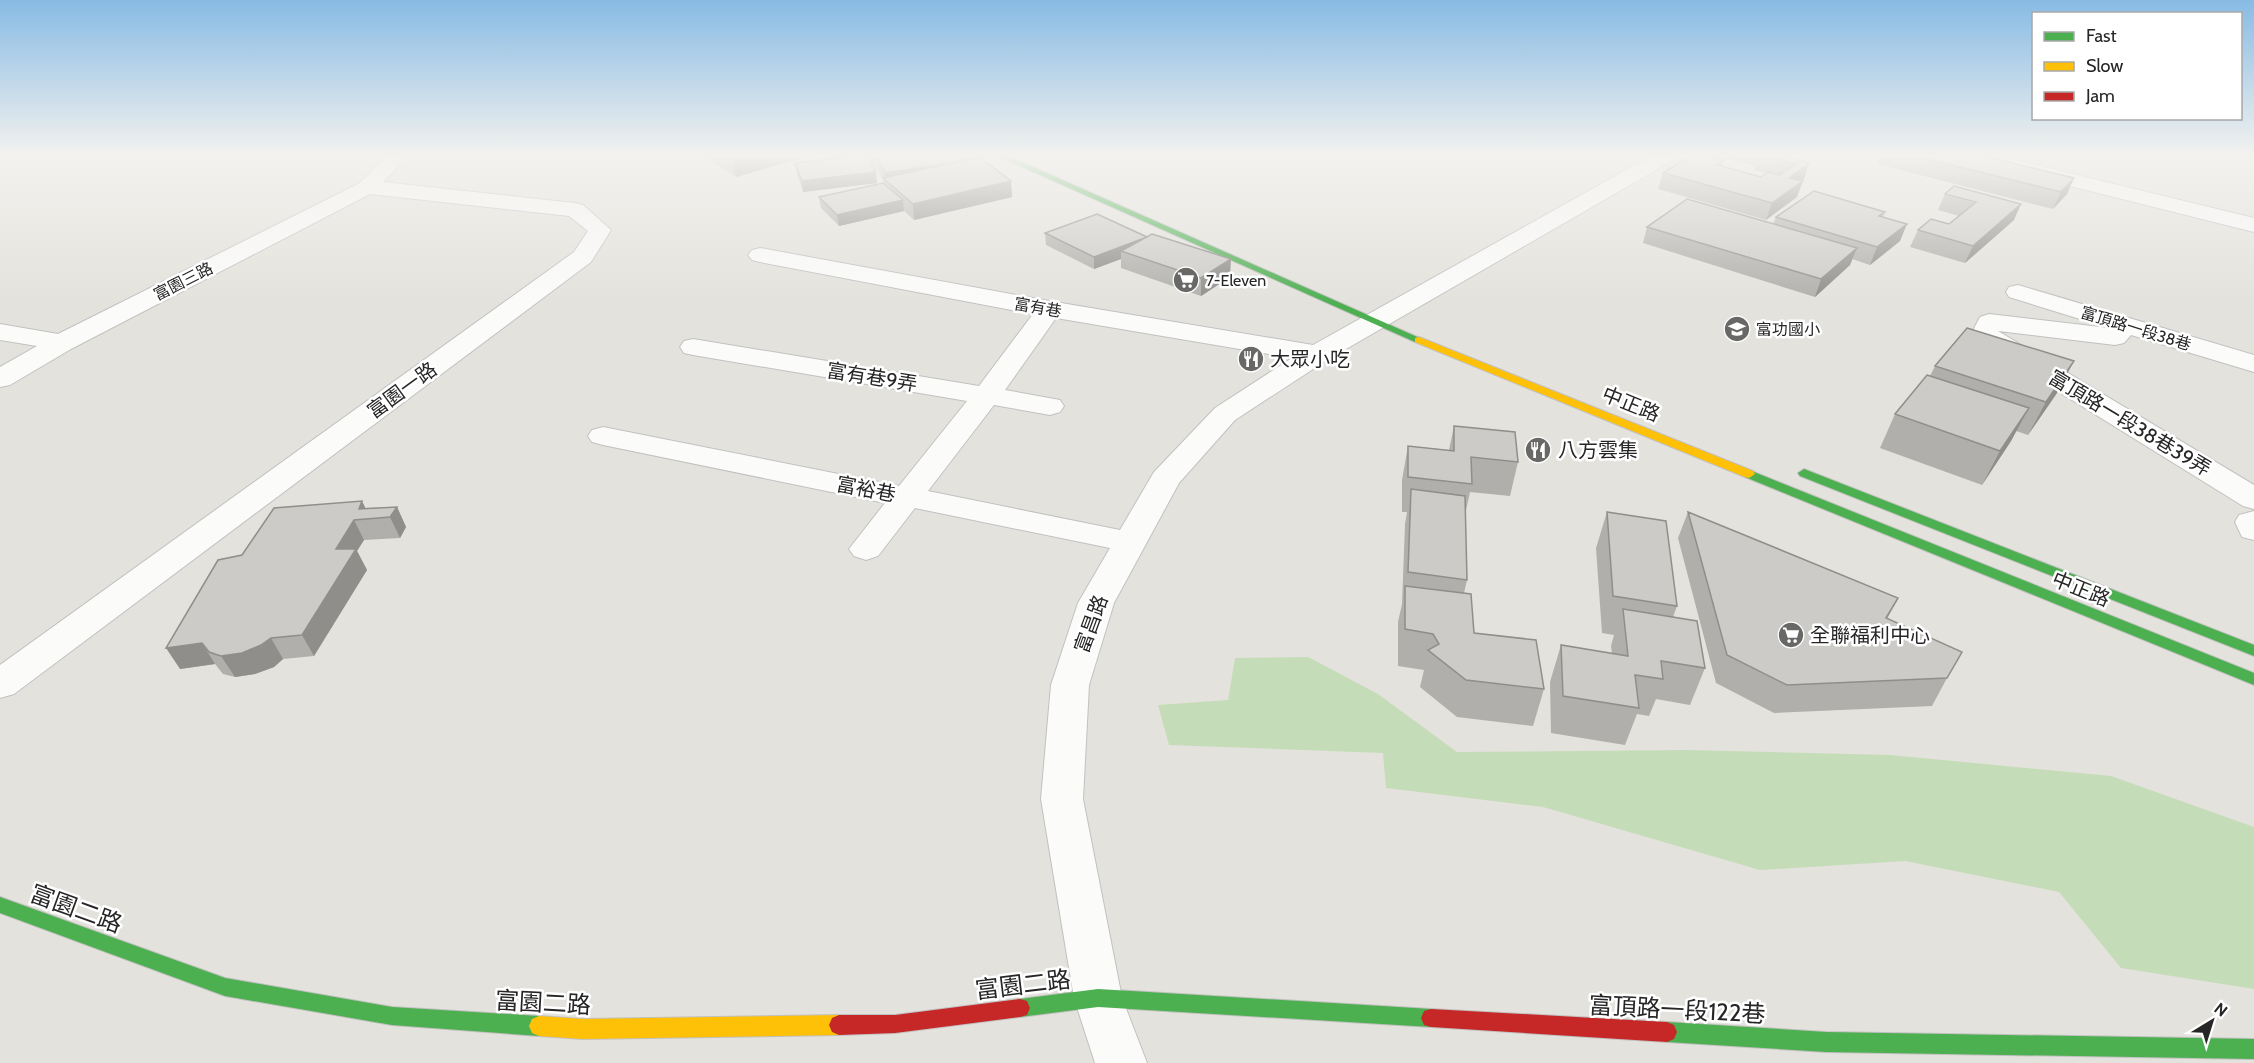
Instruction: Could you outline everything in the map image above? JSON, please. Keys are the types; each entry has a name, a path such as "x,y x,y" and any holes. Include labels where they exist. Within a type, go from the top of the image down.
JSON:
{"main road":[{"name":"中正路","path":"1122,205 1392,313 1648,432 1923,547 2254,679"},
{"path":"1147,205 1187,222"},
{"name":"中正路","path":"1791,468 2254,651"},
{"name":"富園二路","path":"0,905 225,987 392,1016 583,1029 884,1024 1098,998"},
{"name":"富頂路一段122巷","path":"1098,998 1826,1042 2254,1050"}],"street":[{"name":"富園三路","path":"0,379 62,343 333,205"},
{"name":"富園一路","path":"0,684 583,257 600,230 575,210 526,205"},
{"name":"富昌路","path":"1121,1063 1098,998 1062,799 1070,685 1096,603 1165,479 1225,414 1317,354 1581,205"},
{"path":"2171,205 2254,225"},
{"name":"富有巷","path":"760,255 1049,309 1317,354"},
{"name":"富頂路一段38巷","path":"2018,292 2254,364"},
{"path":"866,549 986,396 1049,309"},
{"name":"富頂路一段38巷39弄","path":"2125,324 2115,337 1989,322 1984,334 2254,499"},
{"path":"0,332 62,343"},
{"name":"富有巷9弄","path":"693,347 1050,406"},
{"name":"富裕巷","path":"603,436 1130,542"},
{"path":"2254,521 2250,522 2254,530"}],"green space":[{"path":"1308,657 1378,694 1457,752 1687,750 1890,755 2111,776 2254,827 2254,989 2121,968 2059,892 1905,861 1760,870 1543,807 1386,788 1383,753 1169,745 1158,705 1228,700 1235,658"}],"building":[{"path":"827,205 883,205 837,215"},
{"path":"1679,205 1706,205 1857,248 1821,279 1647,227"},
{"path":"1794,205 1860,205 1885,212 1879,216 1907,224 1877,247 1776,217"},
{"path":"1973,205 2020,205 1973,246 1918,230 1931,219 1949,224"},
{"path":"1097,214 1147,237 1094,257 1045,233"},
{"path":"1152,234 1231,259 1201,278 1121,251"},
{"path":"1967,328 2074,361 2046,402 1935,366"},
{"path":"1927,375 2029,408 2000,451 1895,414"},
{"path":"1454,426 1515,432 1518,462 1471,457 1472,484 1408,477 1408,446 1454,451"},
{"path":"1411,489 1465,496 1467,580 1408,572"},
{"path":"362,501 359,509 397,507 390,517 354,520 336,549 356,549 302,635 271,638 242,653 221,656 209,652 202,643 166,648 218,560 242,555 274,508"},
{"path":"1607,512 1666,521 1677,606 1613,596"},
{"name":"全聯福利中心","path":"1688,512 1898,598 1886,618 1962,652 1947,678 1787,685 1727,655"},
{"path":"1405,586 1471,594 1474,633 1536,640 1544,689 1466,680 1428,650 1439,644 1433,634 1405,629"},
{"path":"1623,609 1697,621 1705,668 1661,661 1663,679 1635,675 1639,708 1563,696 1561,645 1628,656"}],"traffic: fast":[{"path":"1112,205 1419,340"},
{"path":"1804,473 2254,651"},
{"path":"1749,474 2254,679"},
{"path":"0,905 225,987 392,1016 539,1026"},
{"path":"1020,1008 1098,998 1431,1018"},
{"path":"1667,1032 1826,1042 2254,1049"}],"traffic: slow":[{"path":"1419,340 1749,474"},
{"path":"539,1026 583,1029 839,1025"}],"traffic: jam":[{"path":"839,1025 895,1024 1020,1008"},
{"path":"1431,1018 1667,1032"}],"place":[{"name":"7-Eleven","path":"1186,280"},
{"name":"富功國小","path":"1737,329"},
{"name":"大眾小吃","path":"1251,359"},
{"name":"八方雲集","path":"1538,450"},
{"name":"全聯福利中心","path":"1791,635"}]}
